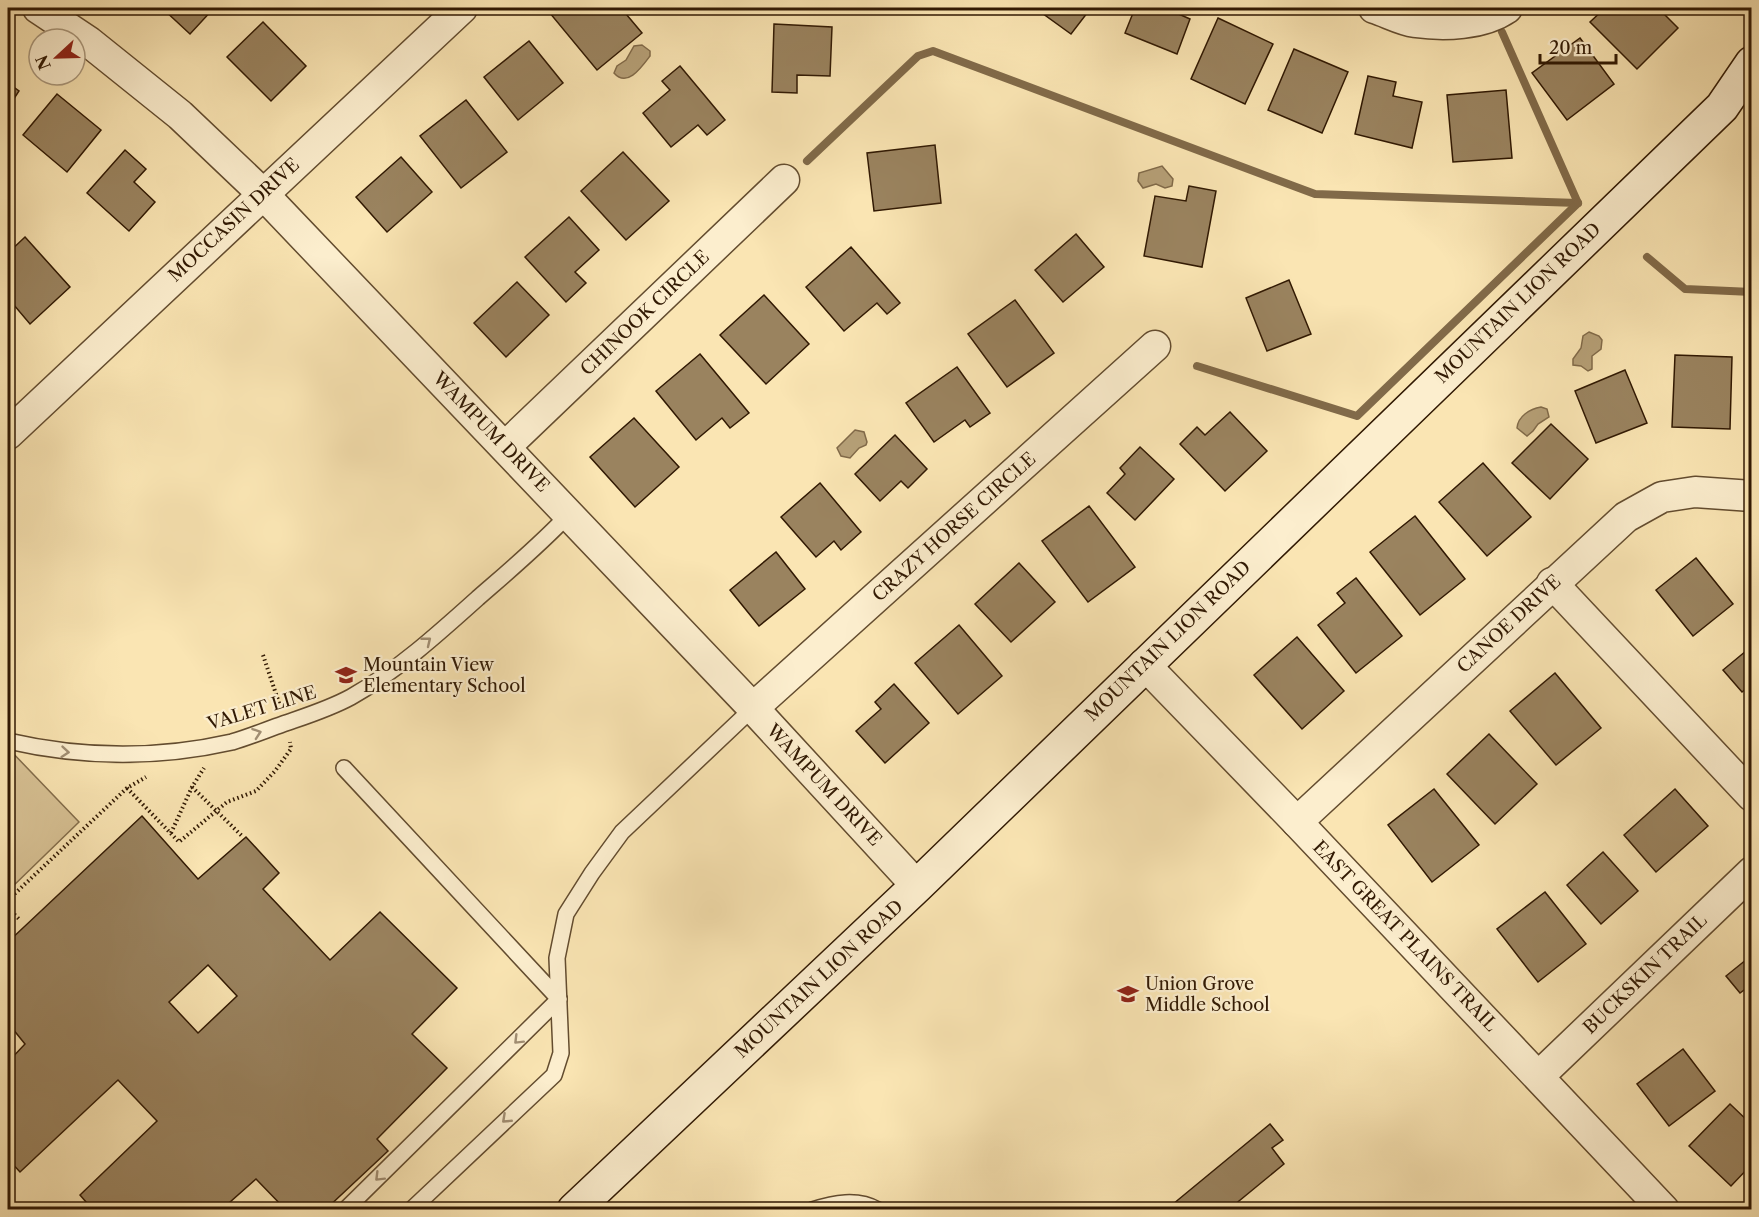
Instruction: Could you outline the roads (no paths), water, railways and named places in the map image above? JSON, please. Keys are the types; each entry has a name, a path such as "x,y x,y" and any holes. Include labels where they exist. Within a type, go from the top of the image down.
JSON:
{"street":[{"name":"WAMPUM DRIVE","path":"38,8 89,42 180,115 262,193 753,708 916,886"},
{"name":"MOCCASIN DRIVE","path":"8,434 262,193 462,8"},
{"path":"1374,8 1413,22 1455,25 1498,14 1507,8"},
{"name":"MOUNTAIN LION ROAD","path":"574,1209 916,886 1722,107 1752,63"},
{"name":"CHINOOK CIRCLE","path":"505,447 784,180"},
{"name":"CRAZY HORSE CIRCLE","path":"753,708 1155,346"},
{"name":"CANOE DRIVE","path":"1297,822 1626,517 1662,497 1695,492 1752,496"},
{"path":"1552,584 1752,796"},
{"name":"EAST GREAT PLAINS TRAIL","path":"1144,664 1664,1209"},
{"name":"BUCKSKIN TRAIL","path":"1539,1076 1752,872"}],"lane":[{"name":"VALET LINE","path":"8,741 48,750 105,756 162,753 233,741 323,711 351,697 389,672 485,593 546,539 569,514"},
{"path":"411,1209 554,1075 561,1053 557,958 566,914 622,832 753,708"},
{"path":"344,768 560,999"},
{"path":"345,1209 560,999"},
{"path":"812,1209 832,1203 851,1202 878,1209"}],"waterway":[{"path":"1502,32 1578,203"},
{"path":"807,161 918,56 933,51 1315,194 1578,203"},
{"path":"1197,366 1357,416 1578,203"},
{"path":"1647,257 1685,289 1752,292"}],"place":[{"name":"Mountain View Elementary School","path":"346,675"},
{"name":"Union Grove Middle School","path":"1128,994"}]}
